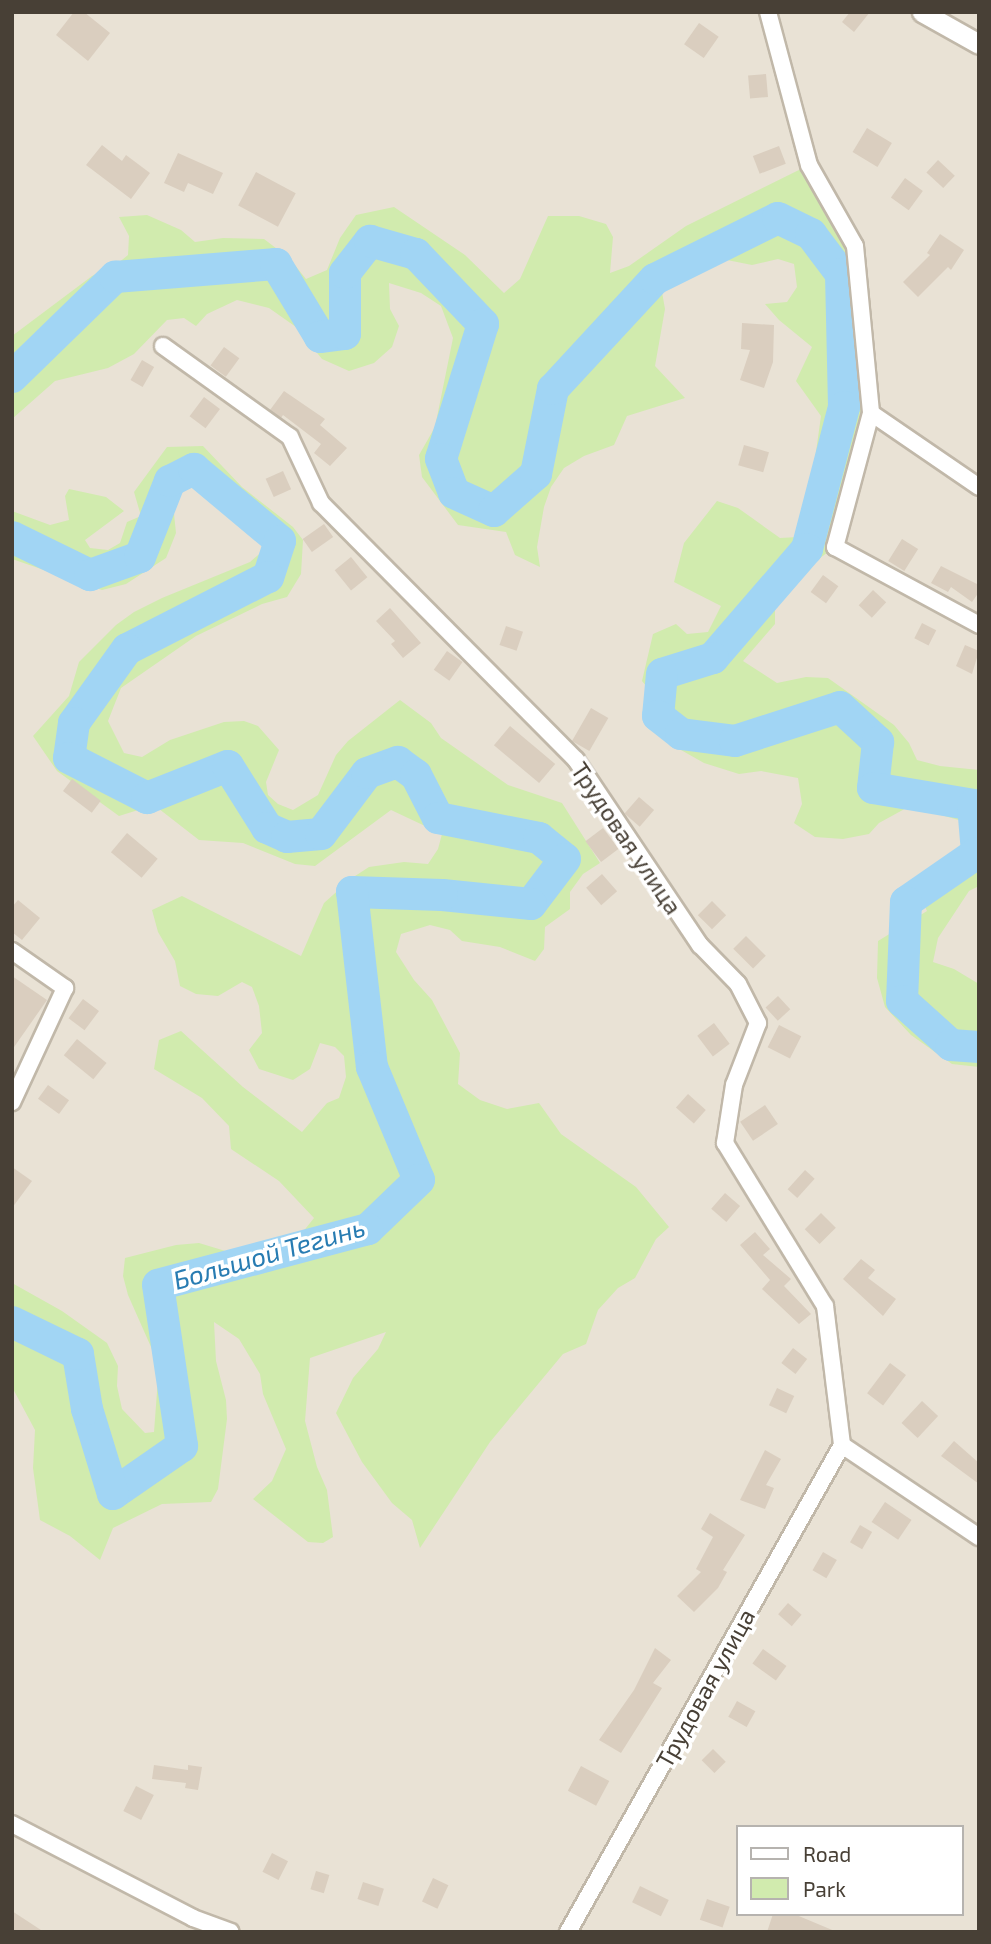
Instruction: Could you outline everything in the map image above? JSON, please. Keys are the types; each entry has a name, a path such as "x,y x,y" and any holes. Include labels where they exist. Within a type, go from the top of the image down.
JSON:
{"street":[{"path":"768,12 809,165 855,246 871,413 835,547 979,625"},
{"path":"922,12 979,44"},
{"name":"Трудовая улица","path":"163,346 290,437 321,503 576,760 700,945 738,984 758,1023 734,1085 725,1143 825,1306 842,1445 568,1932"},
{"path":"871,413 979,487"},
{"path":"12,951 65,988 12,1102"},
{"path":"842,1445 979,1537"},
{"path":"12,1824 193,1918 231,1932"}],"shaded area":[{"path":"12,12 979,12 979,1932 12,1932"}],"green space":[{"path":"809,165 852,241 871,413 835,547 790,580 775,608 775,624 743,661 777,683 806,677 828,678 894,725 909,743 917,760 940,766 979,770 979,886 969,891 938,938 933,962 954,969 979,984 979,1067 952,1064 911,1035 885,1007 877,978 878,941 927,911 914,883 967,843 962,821 910,806 879,823 869,834 843,839 815,837 794,823 802,804 798,778 761,771 739,774 704,763 681,750 661,731 667,711 642,681 653,634 676,624 687,634 708,632 721,606 674,582 684,543 717,501 738,508 780,538 798,537 807,516 821,416 796,381 812,347 779,320 765,304 787,302 797,287 794,264 778,259 752,265 717,258 681,273 662,292 665,309 655,366 685,398 627,416 614,445 584,456 564,468 551,487 544,507 537,547 540,567 515,555 506,532 458,525 422,477 419,455 435,427 453,338 441,306 421,293 389,283 390,309 399,326 392,347 374,363 349,371 322,359 296,327 269,308 237,300 207,314 196,326 184,318 167,320 134,354 108,368 55,381 12,419 12,336 92,276 117,264 128,255 129,236 119,217 147,215 181,230 195,242 223,238 264,239 289,258 306,279 327,270 340,238 356,215 394,207 465,255 504,293 520,279 548,216 579,216 606,224 613,237 610,273 629,266 686,226"},
{"path":"203,446 242,487 293,527 303,540 301,574 287,597 262,604 196,636 121,688 108,721 124,753 142,757 170,740 224,722 244,721 258,726 279,750 266,782 268,795 278,804 293,810 318,795 336,755 348,741 400,700 431,723 441,738 508,785 562,803 600,863 583,874 570,892 570,909 545,927 544,949 535,961 500,947 462,941 450,930 430,925 401,934 396,952 414,980 432,1000 460,1053 458,1084 480,1100 507,1109 539,1103 561,1134 636,1187 669,1227 656,1239 635,1278 618,1288 598,1310 586,1344 563,1354 490,1442 420,1548 412,1520 392,1503 362,1462 336,1413 353,1378 378,1349 386,1332 310,1358 305,1421 317,1467 327,1490 333,1537 323,1543 308,1542 253,1499 272,1481 286,1449 263,1394 260,1374 239,1339 214,1322 216,1361 226,1400 227,1419 218,1489 211,1502 162,1504 113,1528 100,1560 70,1536 40,1520 33,1468 35,1430 12,1387 12,1283 62,1311 107,1343 118,1366 117,1386 122,1409 145,1433 154,1432 159,1365 128,1295 123,1276 125,1258 176,1245 199,1243 232,1253 274,1242 294,1243 314,1218 279,1181 231,1149 229,1126 202,1098 154,1069 159,1040 181,1031 243,1087 302,1132 327,1103 339,1098 346,1077 344,1056 335,1047 320,1043 310,1069 293,1080 259,1069 249,1050 262,1033 259,1006 252,987 242,982 218,996 196,994 180,986 175,961 158,932 152,910 182,896 301,956 324,903 352,878 369,867 404,862 428,864 438,849 442,834 391,810 315,866 295,864 243,843 199,840 154,805 119,816 57,771 33,736 69,696 79,662 116,625 162,598 250,562 271,544 224,503 205,491 187,485 172,494 176,533 166,558 126,584 102,590 12,559 12,511 50,525 69,520 65,496 69,489 106,497 124,511 85,540 90,548 108,550 120,543 127,522 141,516 134,492 167,447"}],"building":[{"path":"74,12 84,12 110,33 88,61 56,35"},
{"path":"850,12 870,12 854,32 842,22"},
{"path":"699,23 719,37 704,58 684,44"},
{"path":"766,74 768,97 750,98 748,76"},
{"path":"867,128 892,143 877,167 853,152"},
{"path":"102,145 122,161 126,155 150,173 131,199 86,165"},
{"path":"779,146 786,164 760,174 753,156"},
{"path":"178,153 223,173 213,194 188,183 184,192 164,183"},
{"path":"938,160 955,176 943,188 926,172"},
{"path":"256,172 296,193 278,227 238,206"},
{"path":"905,178 923,191 909,210 891,197"},
{"path":"940,234 964,250 951,270 948,267 918,297 903,282 930,255 927,253"},
{"path":"742,323 774,325 773,362 764,388 740,380 750,350 741,349"},
{"path":"224,347 239,358 226,377 210,366"},
{"path":"142,360 154,367 143,387 130,380"},
{"path":"284,391 325,419 320,425 347,448 330,466 314,453 321,444 283,415 281,418 270,410"},
{"path":"204,397 220,409 206,428 190,416"},
{"path":"744,445 769,452 763,472 738,465"},
{"path":"283,471 291,489 274,497 266,479"},
{"path":"324,524 333,537 312,552 303,539"},
{"path":"902,539 918,549 904,571 888,561"},
{"path":"351,557 367,577 351,590 335,570"},
{"path":"941,566 979,585 979,592 972,602 951,587 948,592 931,583"},
{"path":"823,575 838,586 826,603 811,592"},
{"path":"873,590 886,602 872,618 859,605"},
{"path":"390,608 421,643 403,658 391,644 395,641 376,621"},
{"path":"922,623 936,630 929,645 914,638"},
{"path":"506,626 523,632 517,651 499,645"},
{"path":"965,645 979,651 972,674 956,666"},
{"path":"447,651 463,662 449,681 434,670"},
{"path":"591,708 608,718 589,751 572,741"},
{"path":"510,726 555,764 539,783 494,745"},
{"path":"72,779 101,801 92,813 63,791"},
{"path":"639,797 654,810 640,827 625,814"},
{"path":"603,828 619,849 601,862 585,841"},
{"path":"127,833 158,859 142,878 111,852"},
{"path":"602,874 617,891 601,905 586,888"},
{"path":"18,900 40,918 22,940 12,932 12,907"},
{"path":"712,901 726,915 712,929 698,915"},
{"path":"746,936 766,956 753,969 733,949"},
{"path":"12,976 47,1000 12,1050"},
{"path":"778,996 790,1009 778,1021 766,1008"},
{"path":"83,999 99,1011 85,1030 69,1018"},
{"path":"714,1023 730,1044 713,1056 697,1036"},
{"path":"779,1025 801,1036 790,1059 768,1047"},
{"path":"77,1039 107,1063 93,1079 64,1055"},
{"path":"48,1085 69,1100 59,1114 38,1099"},
{"path":"688,1094 706,1110 694,1123 676,1107"},
{"path":"765,1105 778,1124 753,1141 740,1122"},
{"path":"12,1167 32,1181 12,1208"},
{"path":"805,1170 815,1179 797,1198 788,1189"},
{"path":"725,1193 740,1206 726,1222 711,1209"},
{"path":"821,1213 836,1228 820,1244 805,1229"},
{"path":"755,1232 770,1249 763,1255 791,1279 784,1286 811,1314 799,1324 762,1289 770,1280 740,1245"},
{"path":"861,1259 875,1270 868,1278 896,1299 883,1316 843,1279"},
{"path":"793,1348 807,1359 795,1374 781,1363"},
{"path":"890,1363 906,1375 883,1405 867,1393"},
{"path":"777,1388 794,1396 786,1413 769,1405"},
{"path":"922,1401 938,1416 918,1438 902,1423"},
{"path":"954,1441 979,1463 979,1484 941,1456"},
{"path":"765,1450 781,1459 766,1485 774,1488 765,1509 740,1500"},
{"path":"885,1502 912,1520 898,1540 872,1522"},
{"path":"710,1513 745,1535 723,1570 727,1572 718,1588 694,1612 677,1596 701,1572 696,1569 713,1537 701,1529"},
{"path":"860,1525 872,1532 862,1549 850,1542"},
{"path":"823,1552 837,1560 826,1578 812,1570"},
{"path":"788,1603 802,1615 792,1626 778,1614"},
{"path":"655,1648 671,1660 653,1683 662,1688 621,1753 599,1740 634,1690"},
{"path":"763,1649 786,1666 776,1681 752,1664"},
{"path":"737,1701 755,1711 747,1727 728,1717"},
{"path":"713,1749 726,1762 714,1773 702,1760"},
{"path":"154,1765 188,1770 188,1765 202,1767 198,1790 185,1788 186,1783 152,1779"},
{"path":"581,1766 609,1781 596,1806 568,1791"},
{"path":"136,1786 154,1795 141,1820 123,1811"},
{"path":"272,1853 288,1861 279,1880 262,1872"},
{"path":"316,1871 329,1875 324,1893 310,1889"},
{"path":"433,1878 448,1885 437,1909 422,1902"},
{"path":"363,1882 384,1889 378,1906 357,1899"},
{"path":"640,1886 669,1900 661,1916 632,1902"},
{"path":"707,1899 730,1907 723,1928 700,1920"},
{"path":"12,1911 44,1932 12,1932"},
{"path":"772,1916 799,1916 837,1932 767,1932"}],"waterway":[{"name":"Большой Тегинь","path":"12,377 115,277 276,264 320,337 345,334 345,273 370,241 416,254 483,324 441,459 454,493 494,511 536,474 553,389 655,279 778,218 811,234 841,274 844,407 807,549 713,658 662,674 658,716 681,734 735,741 840,707 878,742 873,788 973,805 977,853 906,902 902,1001 951,1045 979,1047"},
{"name":"Большой Тегинь","path":"12,537 90,575 140,557 170,481 194,469 280,541 268,577 127,649 74,723 69,758 147,798 228,766 267,828 287,837 321,834 367,773 398,762 416,775 438,818 539,838 565,859 531,904 442,895 352,892 372,1067 419,1180 368,1229 158,1285 182,1446 113,1494 87,1409 78,1354 12,1322"}]}
